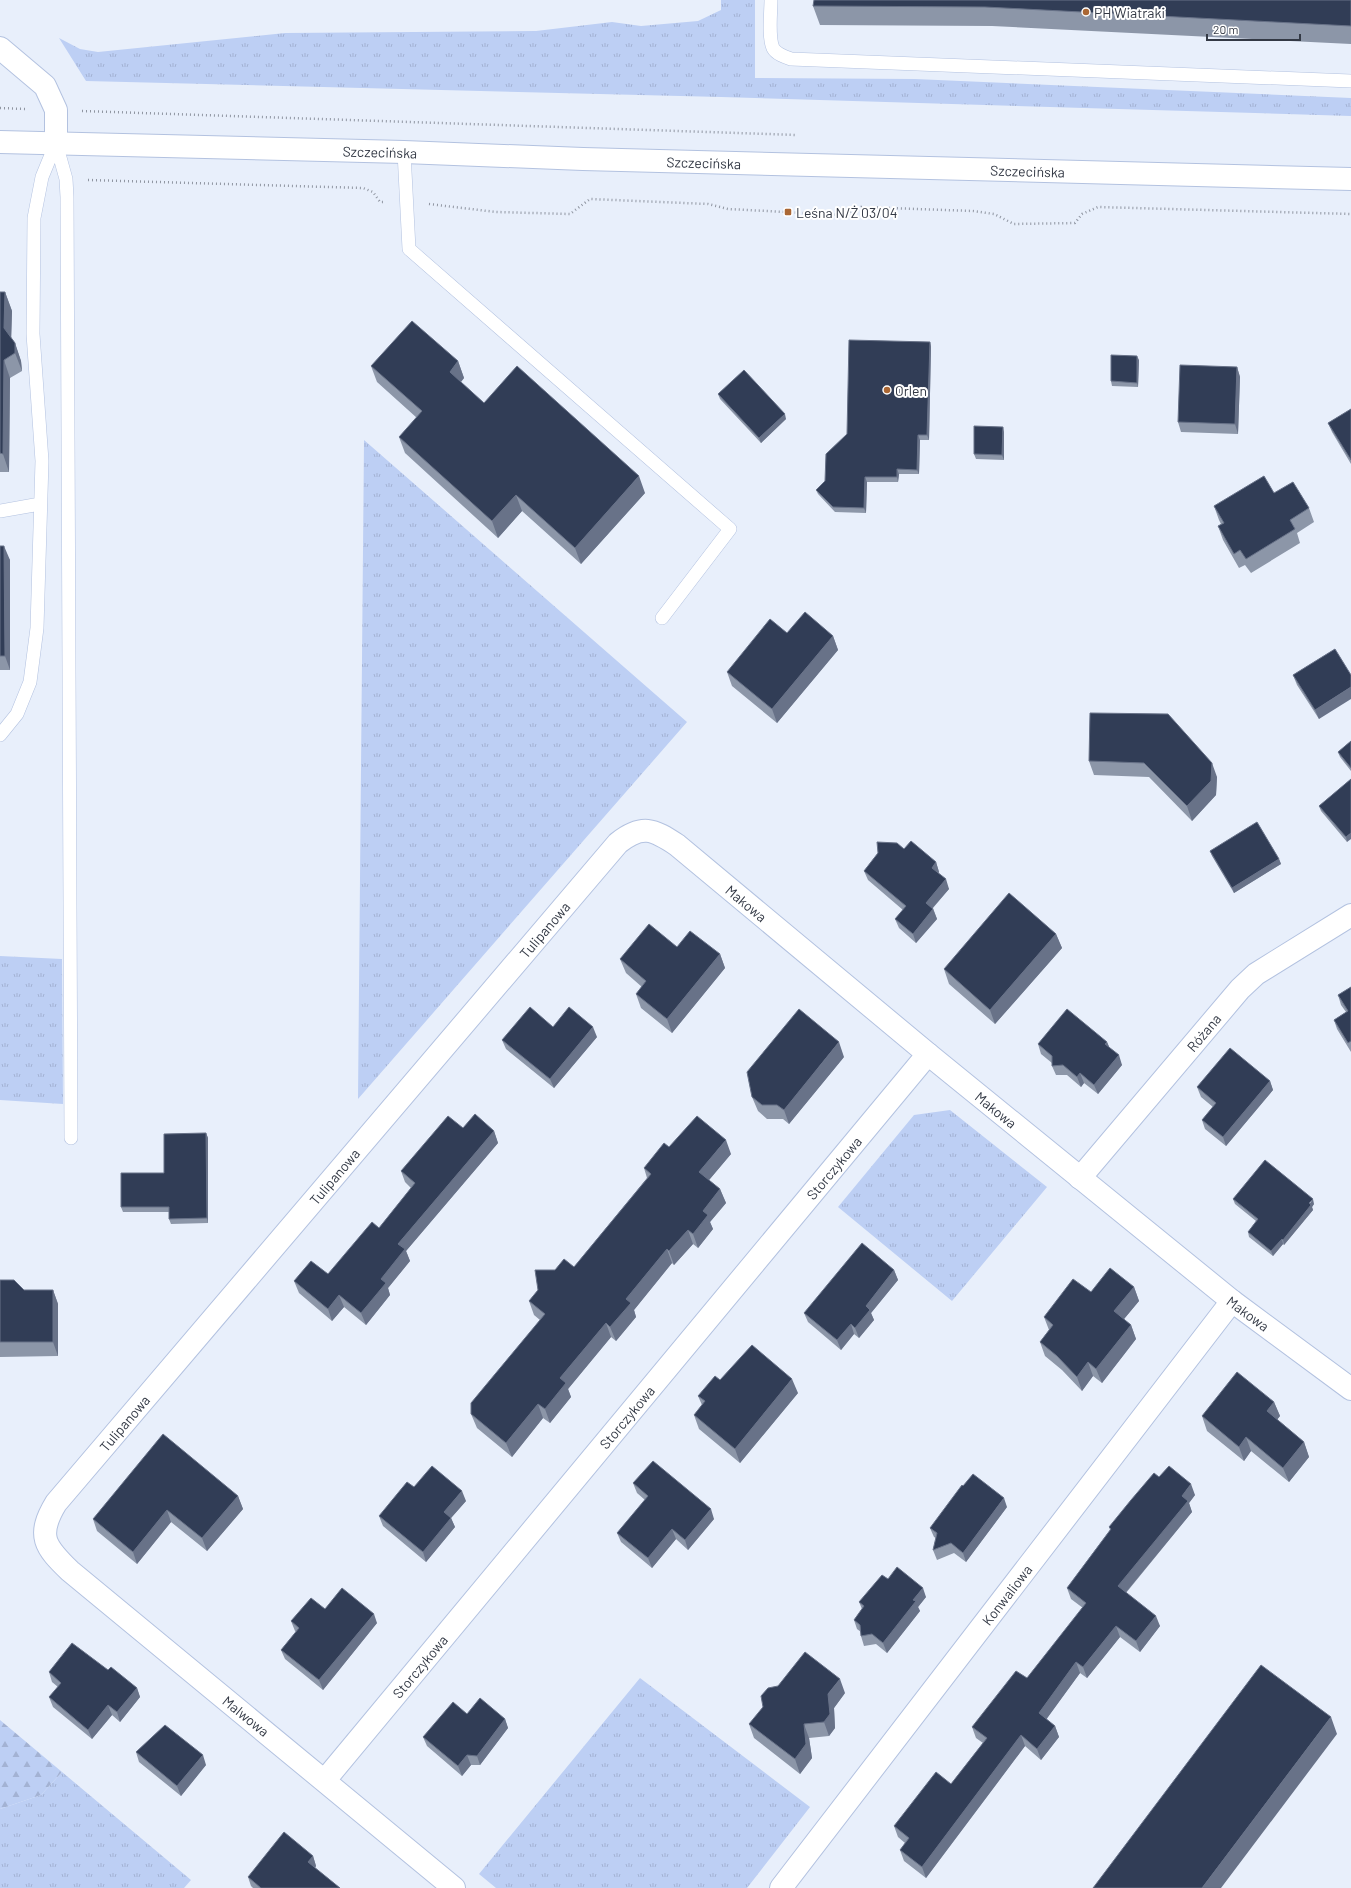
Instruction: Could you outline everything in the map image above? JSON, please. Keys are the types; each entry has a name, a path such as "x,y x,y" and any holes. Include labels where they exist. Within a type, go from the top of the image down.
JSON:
{"street":[{"path":"0,48 45,86 56,110 56,143"},
{"name":"Szczecińska","path":"0,142 1351,179"},
{"name":"Makowa","path":"644,830 660,834 677,845 928,1054 1232,1301 1351,1389"},
{"name":"Tulipanowa","path":"45,1538 47,1519 61,1497 618,843 630,833 644,830"},
{"name":"Różana","path":"1080,1178 1240,989 1256,974 1351,915"},
{"name":"Storczykowa","path":"325,1780 928,1054"},
{"name":"Konwaliowa","path":"782,1888 1232,1301"},
{"name":"Malwowa","path":"45,1538 51,1553 70,1571 454,1888"}],"lane":[{"path":"771,0 771,39 773,49 782,56 792,59 1351,81"},
{"path":"56,143 66,179 69,296 71,1138"},
{"path":"0,735 17,714 30,682 37,628 42,461 33,334 34,218 42,178 56,143"},
{"path":"404,152 409,248 730,529 662,618"},
{"path":"0,511 40,504"}],"path":[{"path":"0,108 801,135"},
{"path":"66,179 363,188 373,192 380,202 407,202 496,212 570,214 590,199 708,204 728,209 843,215 860,207 973,211 994,214 1014,224 1075,223 1082,214 1098,207 1351,214"}],"green space":[{"path":"721,0 755,0 755,78 915,79 1351,98 1351,116 721,97 86,81 59,38 80,49 98,52 285,33 536,31 612,22 641,26 698,21 721,10"},
{"path":"364,440 687,722 358,1099"},
{"path":"0,956 62,959 63,1104 0,1100"},
{"path":"950,1110 1047,1187 952,1301 838,1207 914,1115"},
{"path":"640,1678 810,1807 747,1888 496,1888 479,1874"},
{"path":"0,1720 62,1772 41,1795 0,1809"},
{"path":"62,1772 191,1880 184,1888 0,1888 0,1809 41,1795"}],"building":[{"path":"814,0 1351,0 1351,26 985,7 813,6"},
{"path":"0,292 5,292 4,328 15,343 15,353 4,360 3,454 0,453"},
{"path":"412,321 458,361 450,372 484,403 517,366 639,476 575,548 516,495 492,521 399,437 422,411 371,366"},
{"path":"849,340 930,342 927,435 918,435 917,470 897,469 897,477 865,477 864,508 833,507 816,490 825,481 826,454 847,434"},
{"path":"1111,355 1137,356 1137,383 1111,381"},
{"path":"1180,365 1237,367 1235,424 1178,422"},
{"path":"744,370 785,414 759,438 718,394"},
{"path":"1351,409 1351,460 1328,423"},
{"path":"974,426 1003,427 1002,455 974,454"},
{"path":"1264,476 1274,493 1293,482 1309,508 1290,520 1295,529 1246,559 1240,550 1234,554 1218,526 1224,523 1214,506"},
{"path":"0,546 4,546 5,656 0,656"},
{"path":"805,612 833,636 772,709 727,672 770,619 787,633"},
{"path":"1335,649 1351,675 1351,687 1315,710 1293,675"},
{"path":"1090,713 1168,714 1212,763 1211,781 1187,806 1144,763 1089,761"},
{"path":"1351,741 1351,768 1338,752"},
{"path":"1351,779 1351,833 1346,837 1319,806"},
{"path":"1257,822 1279,859 1232,888 1210,851"},
{"path":"911,841 936,862 932,868 946,879 926,903 933,909 913,934 895,919 906,906 864,871 878,853 877,842 897,843 904,849"},
{"path":"1009,893 1056,934 990,1010 944,969"},
{"path":"649,924 677,947 690,931 720,954 667,1019 636,994 646,981 620,959"},
{"path":"1351,987 1351,1041 1348,1043 1334,1020 1348,1011 1338,995"},
{"path":"530,1007 553,1027 569,1007 593,1027 550,1079 502,1040"},
{"path":"799,1009 839,1042 784,1110 777,1105 762,1105 752,1097 747,1072"},
{"path":"1067,1009 1107,1042 1105,1044 1119,1055 1094,1085 1080,1073 1077,1077 1063,1065 1052,1066 1052,1056 1038,1044"},
{"path":"1230,1048 1270,1081 1223,1137 1202,1120 1216,1103 1197,1087"},
{"path":"475,1114 494,1131 398,1244 405,1249 381,1279 386,1283 361,1313 339,1295 328,1309 294,1281 311,1261 328,1274 372,1222 379,1228 415,1183 401,1171 448,1116 463,1128"},
{"path":"697,1116 726,1140 699,1172 720,1189 703,1211 708,1215 693,1234 688,1230 669,1251 667,1249 626,1299 631,1303 610,1327 606,1323 560,1378 566,1383 545,1409 538,1404 506,1443 471,1414 471,1403 545,1314 529,1301 538,1290 535,1270 555,1270 564,1259 574,1267 651,1174 644,1168 664,1143 669,1147"},
{"path":"206,1133 207,1218 169,1219 169,1207 121,1207 121,1173 164,1173 164,1134"},
{"path":"1265,1160 1313,1199 1309,1203 1311,1205 1283,1240 1282,1239 1271,1251 1248,1232 1258,1219 1233,1199"},
{"path":"862,1243 894,1270 866,1306 870,1310 855,1328 851,1324 837,1340 804,1313"},
{"path":"1110,1268 1134,1287 1114,1311 1131,1325 1096,1369 1088,1362 1077,1377 1057,1356 1040,1342 1053,1325 1044,1317 1073,1279 1091,1292"},
{"path":"0,1280 14,1280 24,1290 53,1290 53,1342 0,1342"},
{"path":"752,1345 792,1379 735,1449 694,1415 705,1401 698,1396 715,1376 720,1380"},
{"path":"1237,1372 1274,1402 1267,1411 1304,1442 1283,1468 1246,1437 1239,1447 1202,1416"},
{"path":"163,1434 238,1496 202,1538 167,1510 133,1552 93,1519"},
{"path":"653,1461 711,1509 685,1540 672,1529 648,1558 617,1533 648,1496 633,1483"},
{"path":"432,1466 462,1491 444,1512 451,1518 423,1552 379,1516 407,1482 414,1487"},
{"path":"1169,1466 1191,1484 1182,1496 1188,1501 1118,1586 1156,1616 1136,1641 1116,1626 1083,1667 1076,1662 1039,1713 1055,1726 1037,1749 1021,1735 922,1867 900,1850 909,1838 894,1826 936,1772 951,1784 987,1738 972,1727 1016,1671 1027,1678 1086,1603 1067,1588 1111,1529 1109,1527 1131,1500 1154,1473 1159,1477"},
{"path":"973,1474 1004,1498 963,1553 951,1543 933,1550 937,1533 930,1528 962,1485 963,1486"},
{"path":"897,1567 923,1588 913,1600 916,1601 883,1643 872,1634 861,1636 860,1625 854,1620 864,1606 859,1602 882,1575 888,1579"},
{"path":"342,1588 374,1614 319,1680 281,1650 299,1628 291,1621 311,1598 325,1609"},
{"path":"72,1643 108,1670 111,1667 137,1688 117,1712 108,1705 88,1730 49,1697 61,1683 49,1672"},
{"path":"805,1652 840,1679 828,1694 830,1714 824,1722 804,1724 806,1744 795,1759 749,1724 763,1707 761,1696 768,1688 778,1686"},
{"path":"1261,1665 1331,1717 1202,1888 1093,1888"},
{"path":"480,1698 505,1719 477,1756 467,1755 458,1766 423,1737 453,1702 467,1714"},
{"path":"165,1725 203,1755 177,1786 136,1752"},
{"path":"284,1832 313,1856 308,1862 340,1888 261,1888 248,1877"}],"place":[{"name":"PH Wiatraki","path":"1086,12"},
{"name":"Leśna N/Ż 03/04","path":"788,212"},
{"name":"Orlen","path":"887,390"}]}
